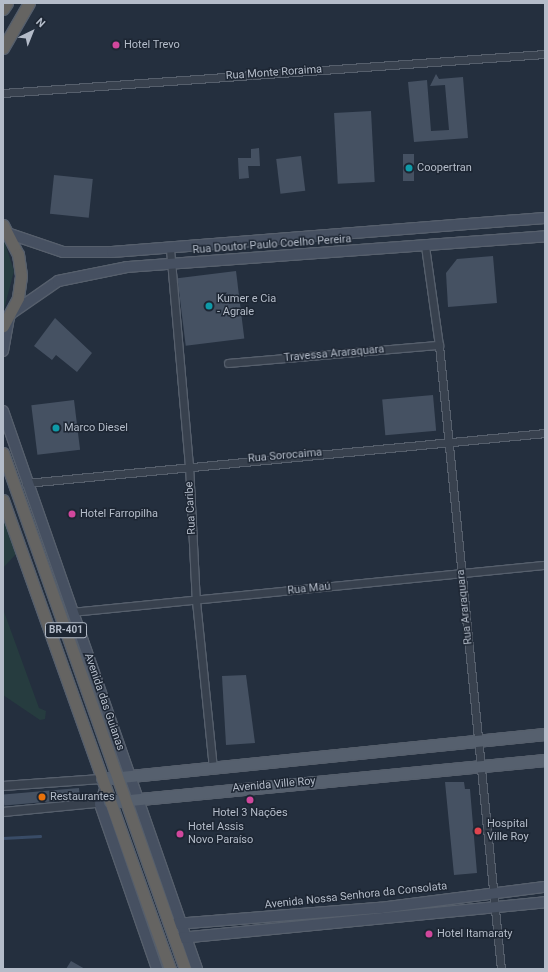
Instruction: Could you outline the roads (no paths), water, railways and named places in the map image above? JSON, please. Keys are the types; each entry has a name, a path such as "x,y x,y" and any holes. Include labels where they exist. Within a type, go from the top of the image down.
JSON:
{"highway":[{"path":"3,9 7,3"},
{"path":"3,48 29,3"},
{"path":"6,229 18,254 21,276 8,319"},
{"name":"Avenida das Guianas","path":"3,453 185,969"},
{"name":"BR-401","path":"3,500 103,784 104,803 170,969"}],"main road":[{"name":"Rua Doutor Paulo Coelho Pereira","path":"6,229 64,252 170,249 545,218"},
{"name":"Rua Doutor Paulo Coelho Pereira","path":"8,319 58,281 127,267 545,236"},
{"path":"3,351 8,319"},
{"name":"Avenida das Guianas","path":"3,411 26,483 136,798 198,969"},
{"path":"103,784 118,777 545,734"},
{"name":"Avenida Ville Roy","path":"104,803 136,798 545,760"},
{"path":"104,803 157,969"},
{"name":"Avenida Nossa Senhora da Consolata","path":"174,939 380,912 495,893 545,887"},
{"name":"Avenida Nossa Senhora da Consolata","path":"170,925 380,912 494,907 545,902"}],"street":[{"name":"Rua Monte Roraima","path":"3,93 545,54"},
{"name":"Rua Araraquara","path":"425,246 439,345 495,893 494,907 501,969"},
{"name":"Rua Caribe","path":"170,249 170,265 189,465 196,601 214,767"},
{"name":"Travessa Araraquara","path":"228,363 439,345"},
{"name":"Rua Sorocaima","path":"26,483 189,465 545,433"},
{"name":"Rua Maú","path":"72,612 196,601 461,572 545,565"},
{"path":"3,786 103,784"},
{"name":"Avenida Ville Roy","path":"3,812 104,803"}],"waterway":[{"path":"3,838 40,836"}],"place":[{"name":"Hotel Trevo","path":"116,45"},
{"name":"Coopertran","path":"409,168"},
{"name":"Kumer e Cia - Agrale","path":"209,306"},
{"name":"Marco Diesel","path":"56,428"},
{"name":"Hotel Farropilha","path":"72,514"},
{"name":"Restaurantes","path":"42,797"},
{"name":"Hotel 3 Nações","path":"250,800"},
{"name":"Hospital Ville Roy","path":"478,831"},
{"name":"Hotel Assis Novo Paraíso","path":"180,834"},
{"name":"Hotel Itamaraty","path":"429,934"}]}
